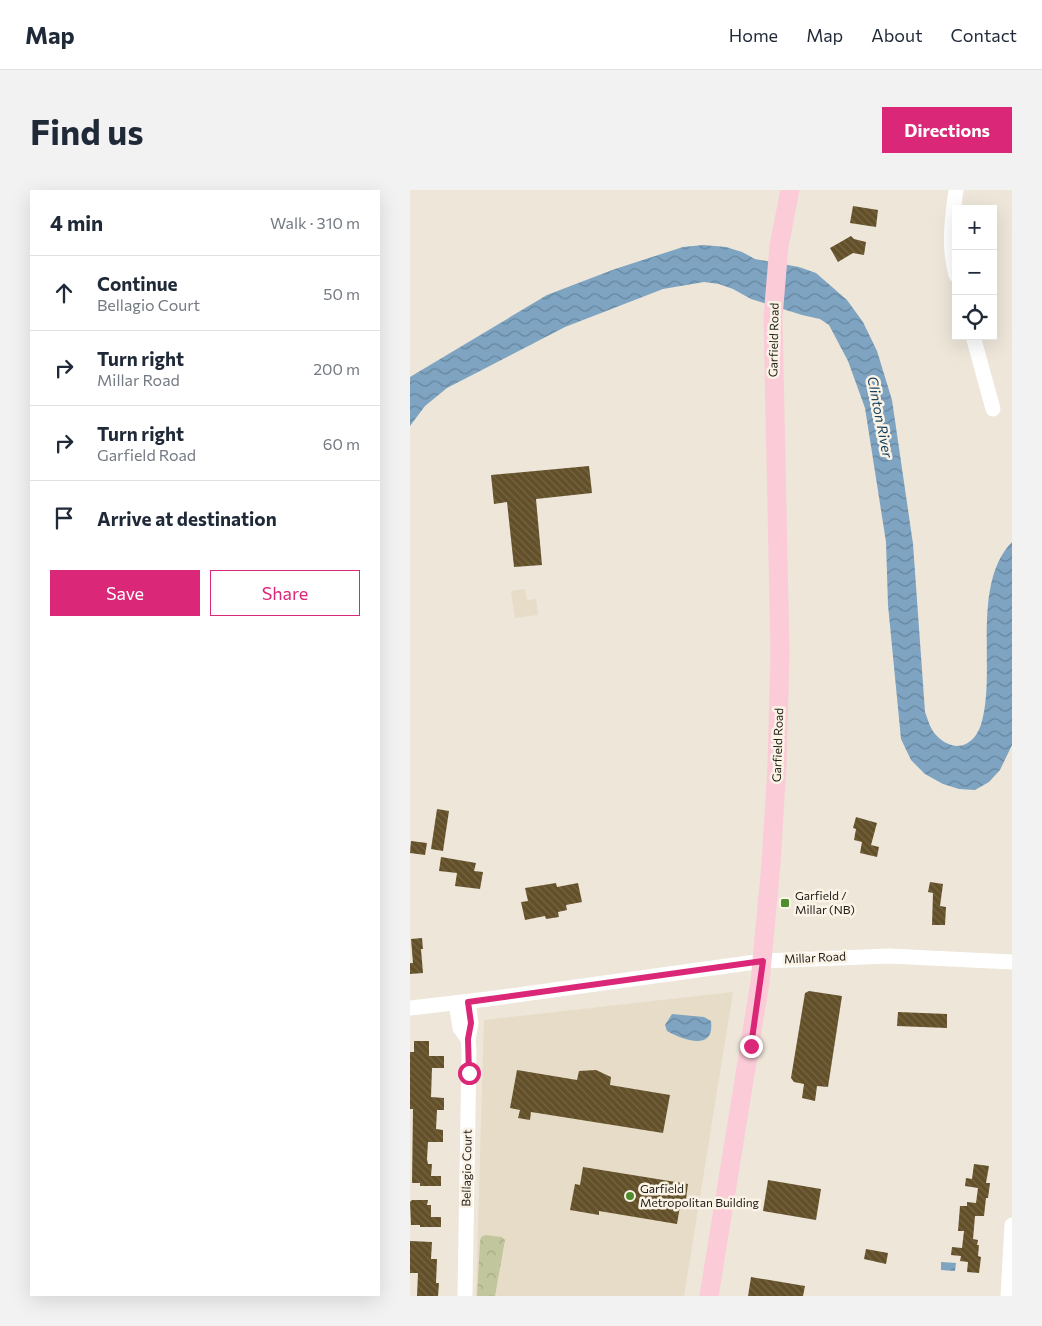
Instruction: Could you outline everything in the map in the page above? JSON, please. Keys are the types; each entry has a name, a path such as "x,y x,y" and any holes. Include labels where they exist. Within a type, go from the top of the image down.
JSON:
{"main road":[{"name":"Garfield Road","path":"709,1296 763,961 777,766 780,680 773,317 779,246 790,190"}],"street":[{"path":"952,259 950,236 956,190"},
{"path":"974,340 993,410"},
{"name":"Millar Road","path":"410,1008 763,961 889,956 1012,962"},
{"name":"Bellagio Court","path":"462,1002 460,1028 468,1039 469,1052 465,1296"},
{"path":"1008,1296 1012,1225"}],"shaded area":[{"path":"525,589 527,600 536,599 538,615 515,618 511,591"},
{"path":"733,992 684,1296 476,1296 484,1020"}],"green space":[{"path":"485,1235 502,1237 505,1240 495,1296 477,1296 480,1242 481,1237"}],"water":[{"name":"Clinton River","path":"703,245 726,247 755,259 799,267 816,273 847,300 863,322 877,351 892,400 913,544 925,712 935,734 951,745 964,745 970,741 975,736 982,721 986,700 988,604 992,581 1000,560 1012,542 1012,745 1000,770 989,782 975,790 959,789 943,784 925,774 911,760 901,739 888,605 886,542 865,408 848,361 829,325 820,319 751,299 719,284 704,282 663,289 565,327 447,388 425,406 410,426 410,377 547,295 615,269 683,247"},
{"path":"672,1014 704,1017 711,1021 711,1031 708,1037 703,1040 689,1040 667,1031 665,1025"},
{"path":"941,1262 956,1263 955,1271 941,1270"}],"building":[{"path":"853,206 878,210 876,227 850,223"},
{"path":"851,236 854,239 866,242 864,255 853,253 838,262 830,248"},
{"path":"589,466 592,493 536,499 542,565 514,567 507,502 494,504 491,475"},
{"path":"437,809 449,811 443,851 431,849"},
{"path":"856,817 877,823 871,845 879,847 877,857 860,853 862,842 854,840 856,829 853,828"},
{"path":"411,841 427,843 425,855 410,853"},
{"path":"441,857 476,863 474,871 483,872 480,889 455,886 457,873 439,871"},
{"path":"930,882 943,884 940,906 946,907 945,925 932,925 933,893 928,892"},
{"path":"556,883 557,887 578,883 582,902 566,905 567,910 558,912 559,917 546,919 545,916 525,920 521,902 528,901 525,888"},
{"path":"422,938 423,973 410,974 410,963 413,963 411,939"},
{"path":"809,991 842,996 828,1087 817,1086 815,1101 802,1098 804,1084 794,1082 791,1078 805,993"},
{"path":"898,1012 947,1014 947,1028 897,1026"},
{"path":"414,1041 429,1041 429,1056 444,1056 444,1068 432,1068 431,1097 444,1098 444,1110 437,1110 436,1129 443,1130 443,1142 428,1142 427,1159 428,1164 432,1164 431,1176 441,1176 441,1186 420,1186 420,1183 412,1183 413,1109 410,1109 410,1052 414,1052"},
{"path":"517,1070 577,1080 579,1071 596,1070 611,1077 610,1085 670,1095 663,1133 531,1112 530,1120 518,1118 520,1110 510,1108"},
{"path":"974,1164 989,1166 986,1183 990,1183 984,1216 975,1216 973,1239 978,1240 977,1245 979,1245 978,1256 981,1257 979,1273 967,1272 968,1262 960,1261 961,1256 951,1255 952,1247 962,1248 964,1231 958,1231 960,1206 967,1206 967,1202 976,1203 978,1188 965,1186 966,1178 972,1179"},
{"name":"Garfield Metropolitan Building","path":"583,1167 688,1184 685,1207 680,1206 677,1224 599,1211 599,1215 570,1210 575,1184 580,1185"},
{"path":"768,1180 821,1189 816,1220 763,1211"},
{"path":"412,1200 428,1200 427,1205 431,1205 431,1217 441,1217 441,1227 411,1225 410,1202"},
{"path":"410,1241 432,1242 431,1259 437,1259 436,1283 439,1283 438,1296 417,1296 418,1273 410,1273"},
{"path":"866,1249 888,1253 886,1264 864,1259"},
{"path":"751,1277 805,1286 803,1296 748,1296"}],"place":[{"name":"Garfield / Millar (NB)","path":"785,903"},
{"name":"Garfield Metropolitan Building","path":"630,1196"}],"route":[{"path":"469,1073 468,1039 471,1023 468,1002 763,961 751,1046"}]}
